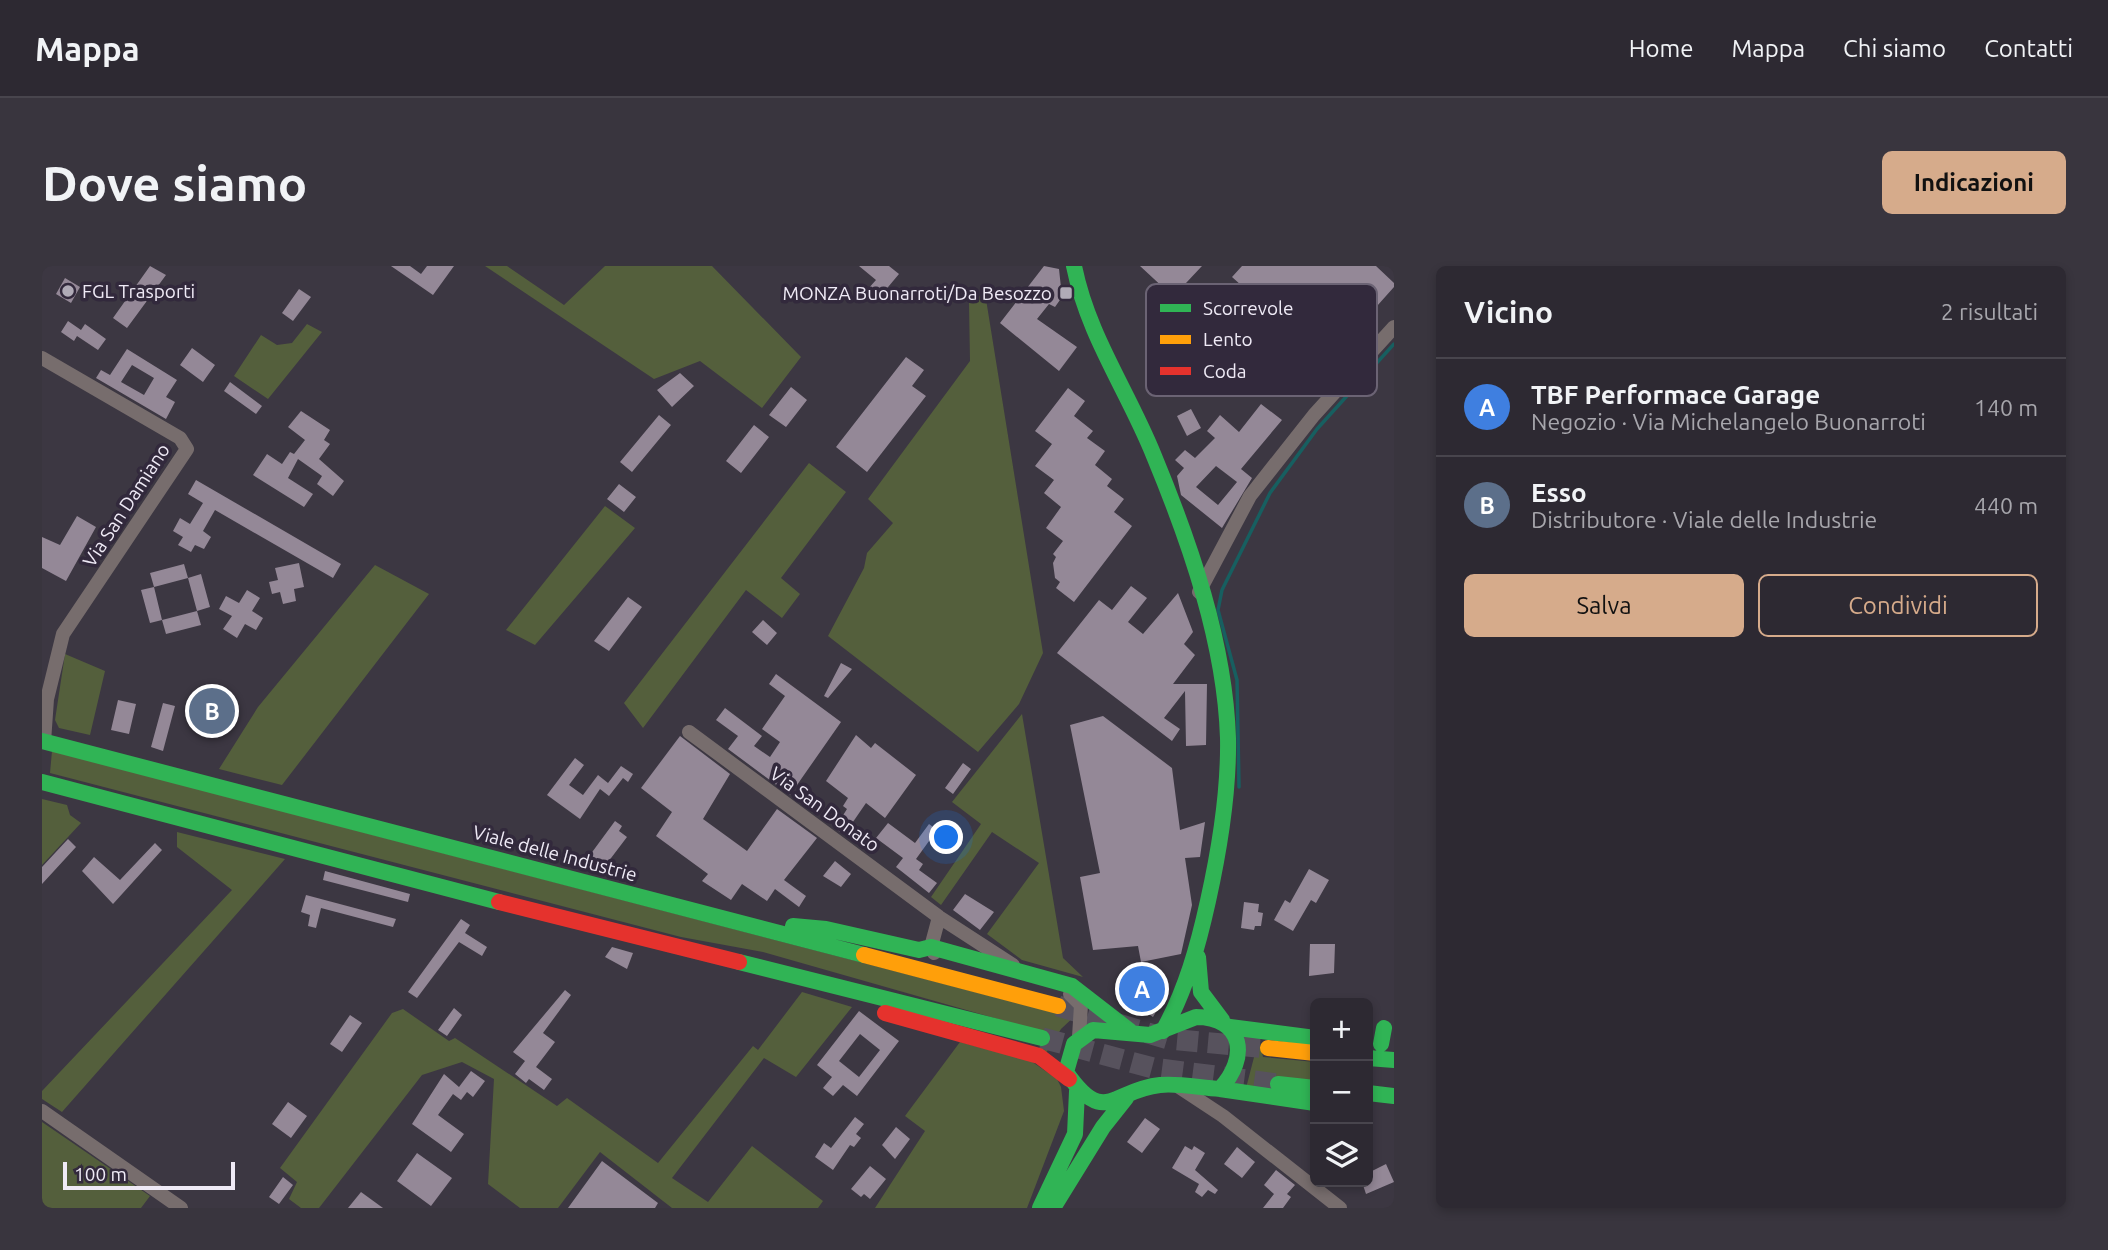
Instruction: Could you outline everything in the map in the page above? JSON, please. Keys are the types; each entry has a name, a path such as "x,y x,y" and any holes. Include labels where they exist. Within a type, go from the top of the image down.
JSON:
{"main road":[{"path":"1074,266 1087,322 1155,457 1216,653 1226,713 1227,776 1219,854 1197,949 1177,1007 1163,1031"},
{"name":"Viale delle Industrie","path":"43,741 1058,1006"},
{"path":"42,782 1042,1038"},
{"path":"728,920 826,929 919,950 931,947 1027,972 1081,991 1136,1035"},
{"path":"1197,949 1201,992 1238,1041 1239,1057 1232,1075 1218,1089"},
{"path":"704,953 731,968 1039,1056 1096,1102 1126,1098 1152,1086 1176,1085 1310,1102"},
{"path":"1040,1208 1075,1135 1069,1053 1079,1037 1101,1029 1136,1035 1163,1031 1196,1017 1212,1017 1226,1024 1310,1037"},
{"path":"1381,1044 1389,1028"},
{"path":"1268,1048 1310,1052"},
{"path":"1373,1058 1394,1060"},
{"path":"1278,1084 1310,1087"},
{"path":"1373,1094 1394,1096"},
{"path":"1053,1208 1103,1127 1126,1098"},
{"path":"1373,1108 1394,1110"}],"street":[{"path":"1377,346 1394,327"},
{"name":"Via San Damiano","path":"42,358 180,438 187,449 63,634 47,699 43,741"},
{"path":"1199,592 1251,496 1331,396"},
{"name":"Via San Donato","path":"689,732 939,918 1027,972"},
{"path":"939,918 931,947 942,959 1077,998 1081,1005 1079,1037"},
{"path":"1176,1085 1223,1116 1340,1208"},
{"path":"1218,1089 1215,1104 1223,1116"},
{"path":"42,1111 181,1208"}],"green space":[{"path":"485,266 507,266 564,305 605,266 712,266 801,357 762,408 700,361 654,379"},
{"path":"985,293 1043,653 1019,704 978,752 828,636 864,568 867,553 893,523 868,499 970,361 969,302"},
{"path":"307,324 322,332 268,399 234,376 261,335 277,345 292,343"},
{"path":"809,463 846,492 781,578 800,594 782,618 746,590 643,728 624,703"},
{"path":"605,506 635,528 535,645 506,630"},
{"path":"375,565 429,594 282,785 219,769 258,707"},
{"path":"65,654 105,671 90,735 59,728 55,720"},
{"path":"1022,714 1063,958 1083,977 1022,960 987,934 1039,863 992,832 941,905 931,897 981,824 952,802"},
{"path":"52,751 1059,1014 1066,995 1077,1014 1061,1029 1046,1053 1043,1052 1047,1033 763,952 681,937 50,773"},
{"path":"42,799 67,805 70,815 81,823 42,865"},
{"path":"177,832 285,859 62,1112 42,1099 42,1091 232,890 177,847"},
{"path":"802,992 852,1007 796,1077 764,1058 672,1178 708,1202 752,1146 823,1201 818,1208 672,1208 600,1152 558,1208 520,1208 488,1184 494,1079 462,1062 422,1075 319,1208 301,1208 289,1199 297,1182 280,1168 392,1013 403,1009 449,1041 455,1038 557,1106 567,1098 658,1163 753,1046 758,1050"},
{"path":"1259,1038 1263,1057 1310,1062 1310,1082 1272,1096 1246,1088"},
{"path":"960,1042 1031,1061 1057,1079 1061,1087 1064,1111 1027,1208 875,1208 925,1131 905,1116"},
{"path":"42,1122 150,1196 141,1208 42,1208"}],"building":[{"path":"150,266 166,275 127,328 113,318"},
{"path":"391,266 410,266 421,274 427,266 454,266 433,295"},
{"path":"859,266 889,266 899,274 878,299 867,290 876,280"},
{"path":"1044,266 1059,269 1062,297 1055,307 1049,304 1037,319 1077,347 1059,371 1000,323"},
{"path":"1140,266 1202,266 1187,284 1159,284"},
{"path":"1242,266 1376,266 1394,283 1394,287 1377,306 1377,284 1240,284 1232,277"},
{"name":"FGL Trasporti","path":"65,278 80,287 71,303 56,294"},
{"path":"299,289 311,297 293,321 282,313"},
{"path":"68,321 81,330 85,324 106,339 98,350 77,336 74,341 61,332"},
{"path":"192,348 215,365 203,382 180,365"},
{"path":"127,349 177,380 166,397 175,402 166,419 96,378 101,370 110,375","holes":["132,365 154,378 144,395 121,382"]},
{"path":"906,357 924,370 912,386 926,396 867,472 836,447"},
{"path":"680,373 694,386 672,407 657,390"},
{"path":"230,382 262,406 256,414 224,391"},
{"path":"791,387 807,400 786,427 769,415"},
{"path":"1068,388 1085,401 1074,416 1093,431 1087,438 1105,451 1095,465 1112,479 1107,486 1124,499 1114,512 1132,526 1074,602 1056,588 1060,582 1055,578 1053,563 1056,557 1053,554 1063,541 1046,528 1061,507 1044,493 1054,480 1035,466 1052,444 1035,431"},
{"path":"1261,404 1282,420 1241,469 1252,478 1222,528 1181,495 1177,476 1184,468 1175,460 1185,450 1195,458 1215,438 1207,431 1220,415 1239,432","holes":["1216,466 1237,482 1218,505 1196,487"]},
{"path":"1191,409 1201,428 1187,436 1177,416"},
{"path":"301,411 330,430 324,440 330,444 319,459 344,481 333,496 317,484 322,476 298,459 288,478 313,494 304,507 253,475 267,454 282,464 290,452 294,454 305,440 288,427"},
{"path":"659,415 671,425 632,472 620,462"},
{"path":"754,425 769,437 741,473 726,461"},
{"path":"196,480 341,564 333,578 215,510 203,531 211,537 204,549 195,545 191,552 178,545 183,537 173,531 180,518 190,524 203,503 188,494"},
{"path":"619,484 636,497 624,512 607,499"},
{"path":"77,516 96,527 66,581 42,568 42,537 60,545"},
{"path":"299,563 304,587 294,589 296,601 283,604 280,592 272,594 269,582 278,580 275,568"},
{"path":"184,564 188,578 154,587 150,573"},
{"path":"201,574 210,607 197,611 188,578"},
{"path":"1131,586 1147,598 1128,622 1143,634 1178,593 1193,632 1184,644 1195,655 1173,684 1207,684 1206,745 1186,746 1185,691 1164,718 1180,729 1172,741 1057,653 1099,600 1112,610"},
{"path":"154,587 162,620 150,623 141,590"},
{"path":"247,590 260,598 252,611 263,618 256,630 245,624 237,638 223,629 232,616 219,609 226,596 239,603"},
{"path":"628,597 642,607 609,651 594,641"},
{"path":"197,611 201,625 166,634 162,620"},
{"path":"763,620 777,633 767,645 752,632"},
{"path":"841,663 852,669 828,698 824,696"},
{"path":"776,674 841,722 790,795 728,749 738,736 716,720 725,708 762,736 754,746 770,757 780,742 762,729 785,696 769,684"},
{"path":"118,700 136,704 129,734 111,730"},
{"path":"163,703 175,706 163,751 151,747"},
{"path":"200,714 229,721 226,730 198,723"},
{"path":"1103,716 1172,768 1180,830 1205,822 1200,857 1185,858 1192,905 1181,954 1141,962 1138,946 1093,950 1080,877 1100,873 1070,725"},
{"path":"856,735 871,748 875,743 916,775 885,818 866,803 844,835 835,828 847,809 843,806 848,798 826,781"},
{"path":"680,736 730,774 703,819 747,851 777,809 817,838 784,880 806,896 799,907 775,889 767,901 742,884 731,900 702,881 708,874 656,836 672,812 641,788"},
{"path":"575,758 584,765 569,785 583,795 598,775 608,783 621,766 633,774 628,782 623,778 609,796 600,789 580,819 547,795"},
{"path":"963,763 971,769 953,794 945,788"},
{"path":"615,821 622,826 619,831 627,837 605,866 590,855"},
{"path":"888,823 915,843 929,824 937,830 916,859 923,864 919,870 937,883 929,893 896,867 903,858 876,838"},
{"path":"68,839 76,847 42,884 42,867"},
{"path":"155,843 162,850 113,904 82,871 94,857 120,880"},
{"path":"835,861 851,874 841,887 823,876"},
{"path":"1309,869 1329,880 1316,903 1311,900 1293,931 1274,920 1285,900 1290,903"},
{"path":"325,871 410,894 408,902 323,880"},
{"path":"965,894 994,912 980,930 953,910"},
{"path":"306,895 396,919 393,927 321,908 316,928 308,926 310,915 301,912"},
{"path":"1244,902 1259,904 1258,912 1263,913 1261,926 1255,926 1254,930 1241,928"},
{"path":"461,919 470,925 465,933 487,947 482,956 459,942 417,998 408,992"},
{"path":"1310,944 1335,944 1334,973 1309,976"},
{"path":"612,947 633,953 627,969 605,957"},
{"path":"1139,979 1164,998 1153,1017 1127,999"},
{"path":"565,990 571,995 543,1033 555,1042 536,1067 552,1079 544,1090 529,1079 526,1083 515,1074 525,1061 513,1052"},
{"path":"454,1008 462,1015 447,1036 438,1030"},
{"path":"859,1011 899,1041 857,1096 843,1085 833,1096 823,1088 832,1077 817,1065","holes":["860,1034 880,1050 859,1077 839,1061"]},
{"path":"350,1015 362,1023 342,1052 330,1044"},
{"path":"471,1071 485,1081 473,1097 467,1092 461,1100 453,1094 438,1115 464,1134 451,1152 412,1124 444,1074 459,1087"},
{"path":"288,1102 307,1116 291,1138 272,1124"},
{"path":"855,1117 864,1124 856,1134 861,1138 854,1147 850,1145 833,1170 815,1157 824,1143 831,1148"},
{"path":"1145,1118 1160,1129 1142,1153 1127,1142"},
{"path":"896,1127 910,1139 895,1159 882,1145"},
{"path":"1185,1146 1192,1150 1194,1146 1205,1153 1195,1170 1218,1190 1215,1194 1208,1190 1202,1197 1195,1192 1199,1184 1172,1168"},
{"path":"1237,1147 1255,1162 1242,1178 1224,1164"},
{"path":"417,1153 452,1178 431,1206 397,1181"},
{"path":"602,1161 658,1203 655,1208 568,1208"},
{"path":"1386,1164 1394,1182 1366,1194 1364,1187 1373,1187 1373,1170"},
{"path":"870,1166 886,1179 870,1199 864,1194 861,1197 851,1189"},
{"path":"1276,1170 1295,1185 1287,1194 1291,1197 1283,1208 1263,1208 1274,1194 1264,1185"},
{"path":"283,1177 293,1185 279,1204 269,1197"},
{"path":"361,1192 383,1208 348,1208"}],"waterway":[{"path":"1377,363 1394,344"},
{"path":"1239,787 1237,680 1218,610 1222,590 1270,493 1317,429 1347,396"}],"tunnel":[{"path":"1058,1006 1168,1039 1268,1048"},
{"path":"1042,1038 1153,1068 1278,1084"}],"traffic: fast":[{"path":"1074,266 1089,316 1144,432 1180,523 1213,630 1225,702 1227,779 1216,860 1190,968 1163,1031"},
{"path":"42,741 864,955"},
{"path":"42,782 499,902"},
{"path":"793,926 826,929 919,950 931,947"},
{"path":"931,947 1072,986 1130,1031"},
{"path":"1198,957 1201,992 1222,1020"},
{"path":"739,962 1042,1038"},
{"path":"1196,1017 1224,1024 1237,1041 1235,1065 1220,1089 1160,1085 1100,1102 1079,1089 1066,1072 1074,1044 1093,1030 1150,1035 1196,1017"},
{"path":"1230,1027 1310,1037"},
{"path":"1381,1044 1384,1028"},
{"path":"1373,1058 1394,1060"},
{"path":"1278,1084 1310,1087"},
{"path":"1220,1089 1310,1102"},
{"path":"1040,1208 1075,1134 1077,1091"},
{"path":"1373,1094 1394,1096"},
{"path":"1053,1208 1103,1127 1126,1098"}],"traffic: slow":[{"path":"864,955 1058,1006"},
{"path":"1268,1048 1310,1052"}],"traffic: jam":[{"path":"499,902 739,962"},
{"path":"885,1013 1039,1056 1069,1079"}],"place":[{"name":"FGL Trasporti","path":"68,291"},
{"name":"MONZA Buonarroti/Da Besozzo","path":"1066,293"},
{"name":"Esso","path":"212,711"},
{"name":"TBF Performace Garage","path":"1142,989"}]}
